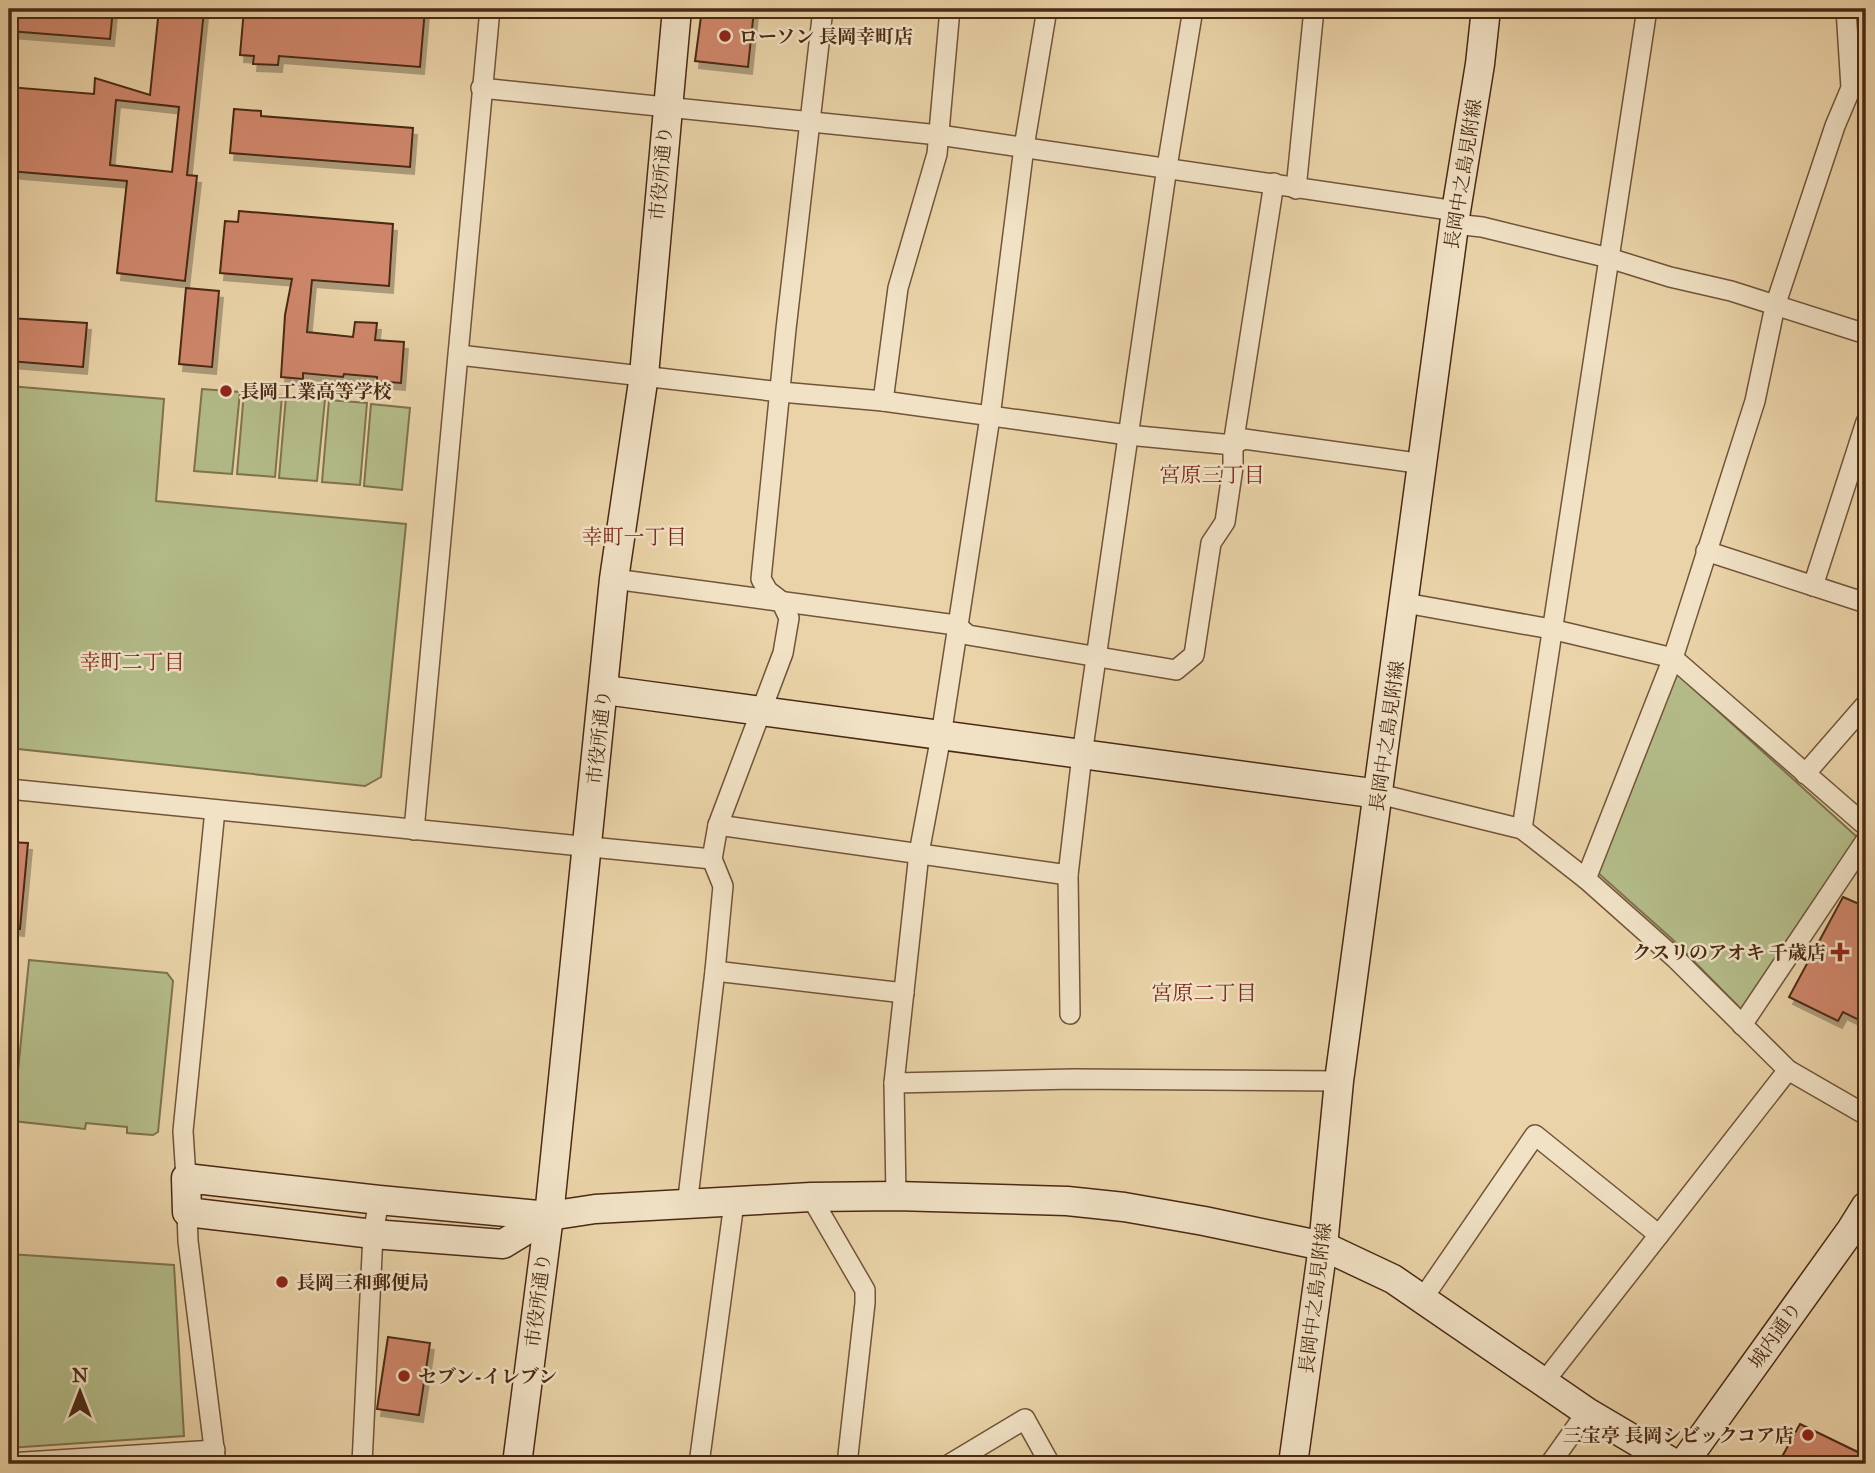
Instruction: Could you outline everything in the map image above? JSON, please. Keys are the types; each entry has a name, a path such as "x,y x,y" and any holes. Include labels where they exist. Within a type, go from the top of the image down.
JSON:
{"street":[{"path":"414,830 489,9"},
{"name":"市役所通り","path":"517,1464 549,1216 614,579 644,375 677,9"},
{"path":"687,1206 723,886 712,859 718,825 783,653 789,618 781,601 768,592 761,579 786,328 823,9"},
{"path":"883,401 898,288 923,207 939,135 950,9"},
{"path":"896,1196 894,1083 919,853 941,736 990,418 1024,147 1047,9"},
{"path":"1070,1014 1068,875 1082,755 1167,167 1193,9"},
{"path":"1296,189 1314,9"},
{"name":"長岡中之島見附線","path":"1293,1464 1323,1246 1339,1081 1424,464 1455,217 1480,64 1486,9"},
{"path":"1522,829 1647,9"},
{"path":"1586,879 1673,658 1755,401 1775,306 1835,126 1858,90 1846,9"},
{"path":"481,88 939,135 1274,183 1455,217 1482,227 1731,291 1866,334"},
{"path":"614,579 956,625 968,635 1176,670 1195,655 1211,544 1225,522 1233,467 1233,445 1274,183"},
{"path":"459,355 883,401 990,418 1129,435 1233,445 1244,439 1424,464"},
{"path":"1813,586 1866,422"},
{"path":"1706,551 1866,603"},
{"path":"1405,603 1551,629 1673,658 1866,826"},
{"path":"604,690 1379,794 1522,829 1586,879 1676,959 1788,1070 1866,1115"},
{"path":"1805,774 1866,704"},
{"path":"9,789 712,859"},
{"path":"9,1464 216,1457 188,1241 183,1131 215,810"},
{"path":"718,825 1068,875"},
{"path":"1742,1025 1866,839"},
{"path":"715,971 904,993"},
{"path":"1544,1382 1788,1070"},
{"path":"894,1083 1074,1079 1339,1081"},
{"path":"1423,1298 1535,1135 1659,1235"},
{"path":"186,1178 549,1216 595,1209 896,1196 1067,1201 1124,1207 1323,1246 1393,1279 1587,1412 1675,1464"},
{"path":"811,1198 865,1290 847,1464"},
{"path":"362,1464 373,1234 379,1200"},
{"path":"699,1464 734,1203"},
{"name":"城内通り","path":"1683,1464 1866,1206"},
{"path":"187,1212 373,1234 503,1244 549,1216"},
{"path":"1550,1464 1587,1412"},
{"path":"950,1464 1025,1419 1050,1464"}],"green space":[{"path":"9,386 164,399 156,501 406,524 381,777 365,786 9,748"},
{"path":"202,389 240,392 232,474 194,471"},
{"path":"244,392 282,396 275,477 237,474"},
{"path":"286,396 325,399 317,481 279,478"},
{"path":"329,400 367,403 360,485 322,482"},
{"path":"371,404 410,408 402,490 364,486"},
{"path":"1676,673 1857,837 1741,1009 1672,939 1597,872"},
{"path":"29,960 167,973 173,981 158,1132 153,1135 127,1133 127,1127 86,1123 85,1129 13,1121"},
{"path":"9,1254 174,1265 184,1436 9,1448"}],"building":[{"path":"9,9 113,9 110,39 9,31"},
{"path":"159,9 204,11 187,175 197,176 185,281 117,273 127,181 9,171 9,87 94,94 95,78 150,95","holes":["116,100 179,107 172,172 110,165"]},
{"path":"244,9 425,9 420,67 279,56 278,65 253,64 254,56 240,55"},
{"name":"ローソン 長岡幸町店","path":"702,9 754,10 748,67 695,61"},
{"path":"234,109 261,111 261,116 413,128 410,167 230,153"},
{"path":"239,211 393,224 389,286 312,280 307,332 353,337 355,322 377,323 375,340 404,342 401,383 377,381 377,377 344,374 343,377 303,373 303,379 281,377 285,315 292,279 220,273 225,221 238,222"},
{"path":"186,288 219,291 212,367 179,364"},
{"path":"9,318 87,323 83,367 9,361"},
{"path":"9,842 28,843 20,929 9,928"},
{"name":"クスリのアオキ 千歳店","path":"1843,897 1866,907 1866,1005 1859,1020 1843,1012 1838,1021 1789,997"},
{"name":"セブン-イレブン","path":"388,1337 430,1343 419,1415 377,1409"},
{"name":"三宝亭 長岡シビックコア店","path":"1800,1424 1866,1456 1866,1464 1778,1464"}],"place":[{"name":"ローソン 長岡幸町店","path":"725,36"},
{"name":"長岡工業高等学校","path":"226,391"},
{"name":"クスリのアオキ 千歳店","path":"1840,952"},
{"name":"長岡三和郵便局","path":"282,1282"},
{"name":"セブン-イレブン","path":"404,1376"},
{"name":"三宝亭 長岡シビックコア店","path":"1808,1435"}],"district":[{"name":"宮原三丁目","path":"1212,475"},
{"name":"幸町一丁目","path":"634,537"},
{"name":"幸町二丁目","path":"132,662"},
{"name":"宮原二丁目","path":"1204,993"}]}
